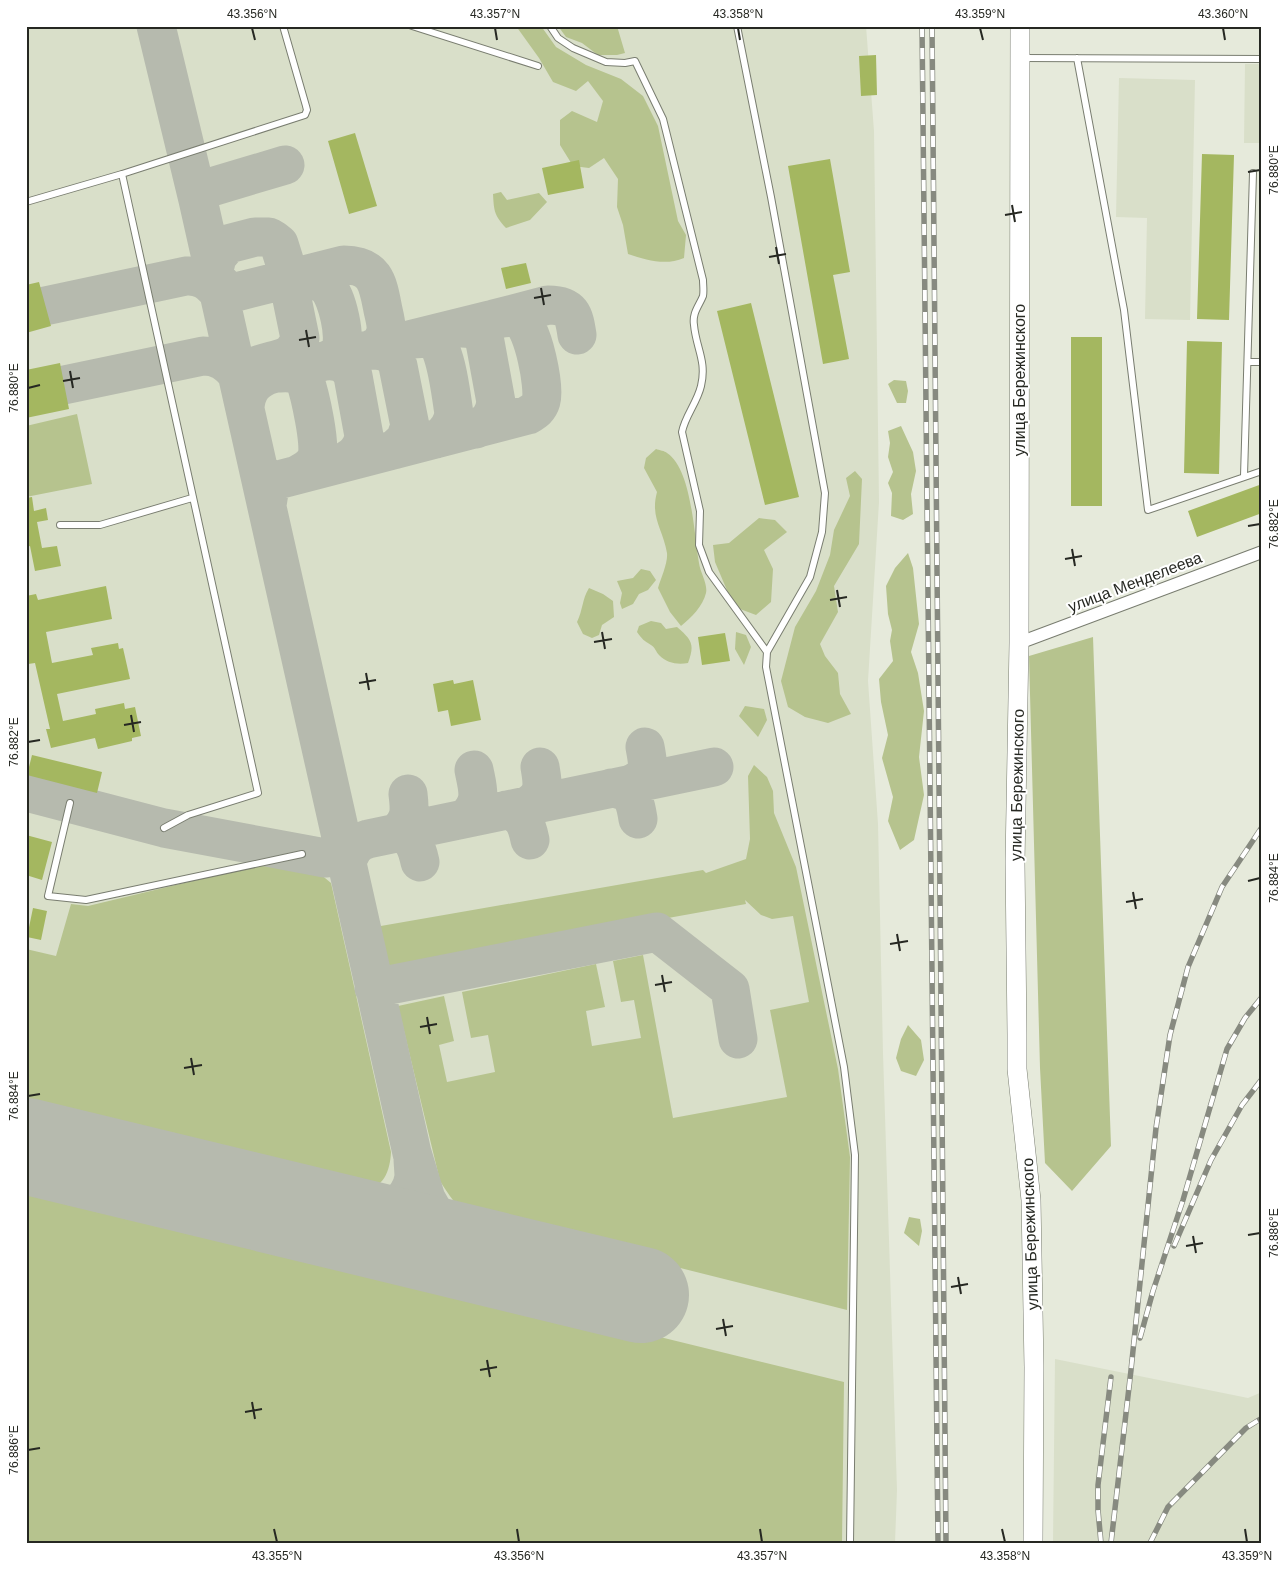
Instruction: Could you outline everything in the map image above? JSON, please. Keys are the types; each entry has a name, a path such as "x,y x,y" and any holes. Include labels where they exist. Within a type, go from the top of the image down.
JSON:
{"main road":[{"name":"улица Бережинского","path":"1020,26 1019,643 1015,862 1016,1034 1017,1069 1031,1200 1034,1367 1033,1543"}],"street":[{"name":"улица Менделеева","path":"1019,643 1262,552"}],"lane":[{"path":"26,202 122,174 305,115 307,110 283,26"},
{"path":"412,26 538,66"},
{"path":"550,26 558,38 573,48 606,62 625,63 635,61 663,120 703,280 703,294 695,312 693,324 704,367 703,376 697,401 683,425 682,432 700,511 699,545 709,572 767,652"},
{"path":"737,26 773,207 825,493 822,532 810,577 767,652 766,668 844,1067 855,1156 850,1543"},
{"path":"1020,58 1262,59"},
{"path":"1077,58 1124,310 1148,510 1262,471"},
{"path":"1244,476 1253,173"},
{"path":"122,174 258,793 188,815 164,828"},
{"path":"1248,362 1262,362"},
{"path":"60,525 100,525 192,498"},
{"path":"70,803 48,896 86,900 302,854"}],"shaded area":[{"path":"26,26 866,26 874,131 879,502 868,681 878,824 883,1053 897,1490 895,1543 26,1543"},
{"path":"1245,64 1262,64 1262,143 1244,143"},
{"path":"1119,78 1195,80 1190,320 1145,319 1147,218 1116,217"},
{"path":"1055,1359 1248,1398 1262,1392 1262,1543 1053,1543"}],"green space":[{"path":"516,26 541,26 556,47 586,65 621,79 643,96 658,126 678,221 686,235 684,258 663,262 628,254 623,225 617,207 618,179 604,158 589,168 573,166 560,145 560,120 572,111 597,122 603,101 588,81 576,91 553,82 539,58"},
{"path":"558,26 617,26 625,53 598,55 582,43 566,37"},
{"path":"501,192 507,200 539,193 547,202 530,220 506,228 499,220 494,205 493,194"},
{"path":"894,380 906,381 908,391 906,403 897,403 888,384"},
{"path":"77,414 92,484 26,497 26,426"},
{"path":"901,426 913,452 916,471 911,494 913,514 903,520 891,516 892,493 888,483 893,472 888,457 890,443 888,431"},
{"path":"656,449 667,453 675,461 682,473 687,488 700,567 706,586 706,593 702,603 681,626 670,612 658,588 667,553 656,516 655,501 657,492 644,468 646,458"},
{"path":"855,471 862,479 859,544 834,586 838,612 820,644 825,656 838,673 840,694 851,714 828,723 805,717 788,707 781,681 795,627 816,591 830,555 834,530 850,496 846,478"},
{"path":"759,518 775,520 787,532 764,550 773,569 771,602 756,615 740,609 729,595 715,562 713,545 729,543"},
{"path":"908,553 913,568 919,624 911,652 918,673 924,711 919,757 924,795 914,840 900,850 888,821 893,797 882,758 888,735 881,702 879,679 893,661 890,641 892,630 888,614 886,586 895,568"},
{"path":"641,569 650,571 656,580 648,590 639,594 633,604 622,609 620,603 622,593 617,581 633,578"},
{"path":"589,588 613,601 614,617 602,625 599,635 592,638 583,634 577,622"},
{"path":"651,621 661,623 666,629 677,627 686,635 692,647 688,663 680,664 665,660 642,638 637,632 639,626"},
{"path":"736,632 746,635 751,647 744,665 735,649"},
{"path":"1093,637 1111,1146 1072,1191 1045,1163 1040,1068 1029,656"},
{"path":"745,706 764,709 767,720 758,737 739,716"},
{"path":"754,765 767,777 773,791 774,813 796,867 838,1069 850,1157 847,1310 470,1215 465,1212 453,1200 440,1181 398,1006 444,996 454,1041 439,1045 447,1082 495,1072 488,1035 471,1038 462,992 596,964 605,1007 586,1011 592,1046 641,1038 634,1000 621,1002 613,961 643,955 673,1118 787,1097 770,1010 809,1002 793,916 772,919 761,915 745,900 746,904 385,969 375,927 703,870 706,873 746,859 750,839 748,776"},
{"path":"280,860 313,868 331,883 391,1152 389,1166 381,1183 370,1189 362,1190 26,1107 26,949 56,956 71,904 88,906"},
{"path":"908,1025 921,1040 924,1060 916,1076 901,1071 896,1058 901,1039"},
{"path":"26,1182 844,1382 842,1543 26,1543"},
{"path":"909,1217 920,1219 922,1231 919,1246 904,1233"}],"building":[{"path":"876,55 877,95 861,96 859,56"},
{"path":"355,133 377,206 349,214 328,141"},
{"path":"1202,154 1234,155 1229,320 1197,319"},
{"path":"830,159 850,272 833,275 849,359 823,364 788,166"},
{"path":"579,160 584,188 548,195 542,168"},
{"path":"526,263 531,283 506,289 501,268"},
{"path":"39,282 51,326 26,333 26,285"},
{"path":"751,303 799,497 765,505 717,311"},
{"path":"1071,337 1102,337 1102,506 1071,506"},
{"path":"1187,341 1222,342 1219,474 1184,473"},
{"path":"60,363 69,409 26,418 26,370"},
{"path":"1262,484 1262,513 1197,537 1188,511"},
{"path":"32,497 34,511 46,508 48,520 37,522 42,548 57,546 61,566 35,571 30,546 26,547 26,498"},
{"path":"106,586 112,619 46,632 52,663 93,655 91,648 118,643 119,649 123,648 130,679 57,694 63,721 96,714 95,709 124,703 125,709 135,707 141,736 132,738 132,741 98,749 95,738 51,748 46,729 50,729 35,663 28,664 26,654 26,596 36,594 38,600"},
{"path":"725,633 730,661 702,665 698,637"},
{"path":"453,680 454,684 473,680 481,720 451,726 448,710 438,712 433,684"},
{"path":"32,755 102,772 97,793 27,775"},
{"path":"26,835 52,842 42,880 26,875"},
{"path":"33,908 47,911 41,940 27,937"}],"taxiway":[{"path":"156,26 198,200 412,1153 426,1199 438,1220 465,1253"},
{"path":"198,200 208,188 285,165"},
{"path":"214,270 217,257 228,244 255,237 269,237 279,244 300,338 289,355 258,365"},
{"path":"215,277 225,289 236,292 344,265 363,268 369,272 377,284 386,324 386,331 382,342 370,350"},
{"path":"45,306 186,276 205,280 219,293"},
{"path":"300,276 316,280 325,285 335,300 338,309 342,328 342,345 337,354 325,361"},
{"path":"494,319 548,305 556,305 570,312 575,322 577,335"},
{"path":"245,408 247,396 252,386 266,376 502,318 517,319 525,326 530,334 540,371 541,401 539,406 528,415 278,480 270,486 267,505"},
{"path":"461,328 476,331 485,342 496,402 490,418 476,429"},
{"path":"415,339 427,339 437,344 443,356 448,377 454,414 448,429 436,439"},
{"path":"370,350 387,353 396,361 398,366 410,426 405,440 394,450"},
{"path":"64,385 203,356 214,357 223,361 237,374"},
{"path":"325,361 342,363 353,376 364,436 357,453 342,463"},
{"path":"279,373 294,374 300,376 305,381 318,441 316,459 312,465 297,475"},
{"path":"629,785 644,775 647,766 645,747"},
{"path":"527,806 540,794 542,784 540,767"},
{"path":"346,864 354,848 359,843 368,839 714,767"},
{"path":"466,818 475,807 478,796 474,770"},
{"path":"611,788 624,791 632,798 638,819"},
{"path":"26,792 164,828 325,858 345,856"},
{"path":"397,832 402,828 407,819 408,794"},
{"path":"506,810 516,814 523,820 530,840"},
{"path":"397,832 411,839 416,847 420,862"},
{"path":"374,988 657,932 730,989 738,1039"},
{"path":"347,1224 375,1220 390,1212 403,1200 412,1185 414,1177 413,1157"}],"runway":[{"path":"26,1146 641,1295"}],"railway":[{"path":"922,26 938,1543"},
{"path":"932,26 946,1543"},
{"path":"1111,1543 1156,1128 1170,1035 1188,967 1222,887 1262,827"},
{"path":"1140,1338 1227,1049 1245,1018 1262,997"},
{"path":"1174,1246 1211,1160 1242,1105 1262,1079"},
{"path":"1101,1543 1098,1485 1111,1377"},
{"path":"1150,1543 1168,1507 1246,1428 1262,1418"}]}
